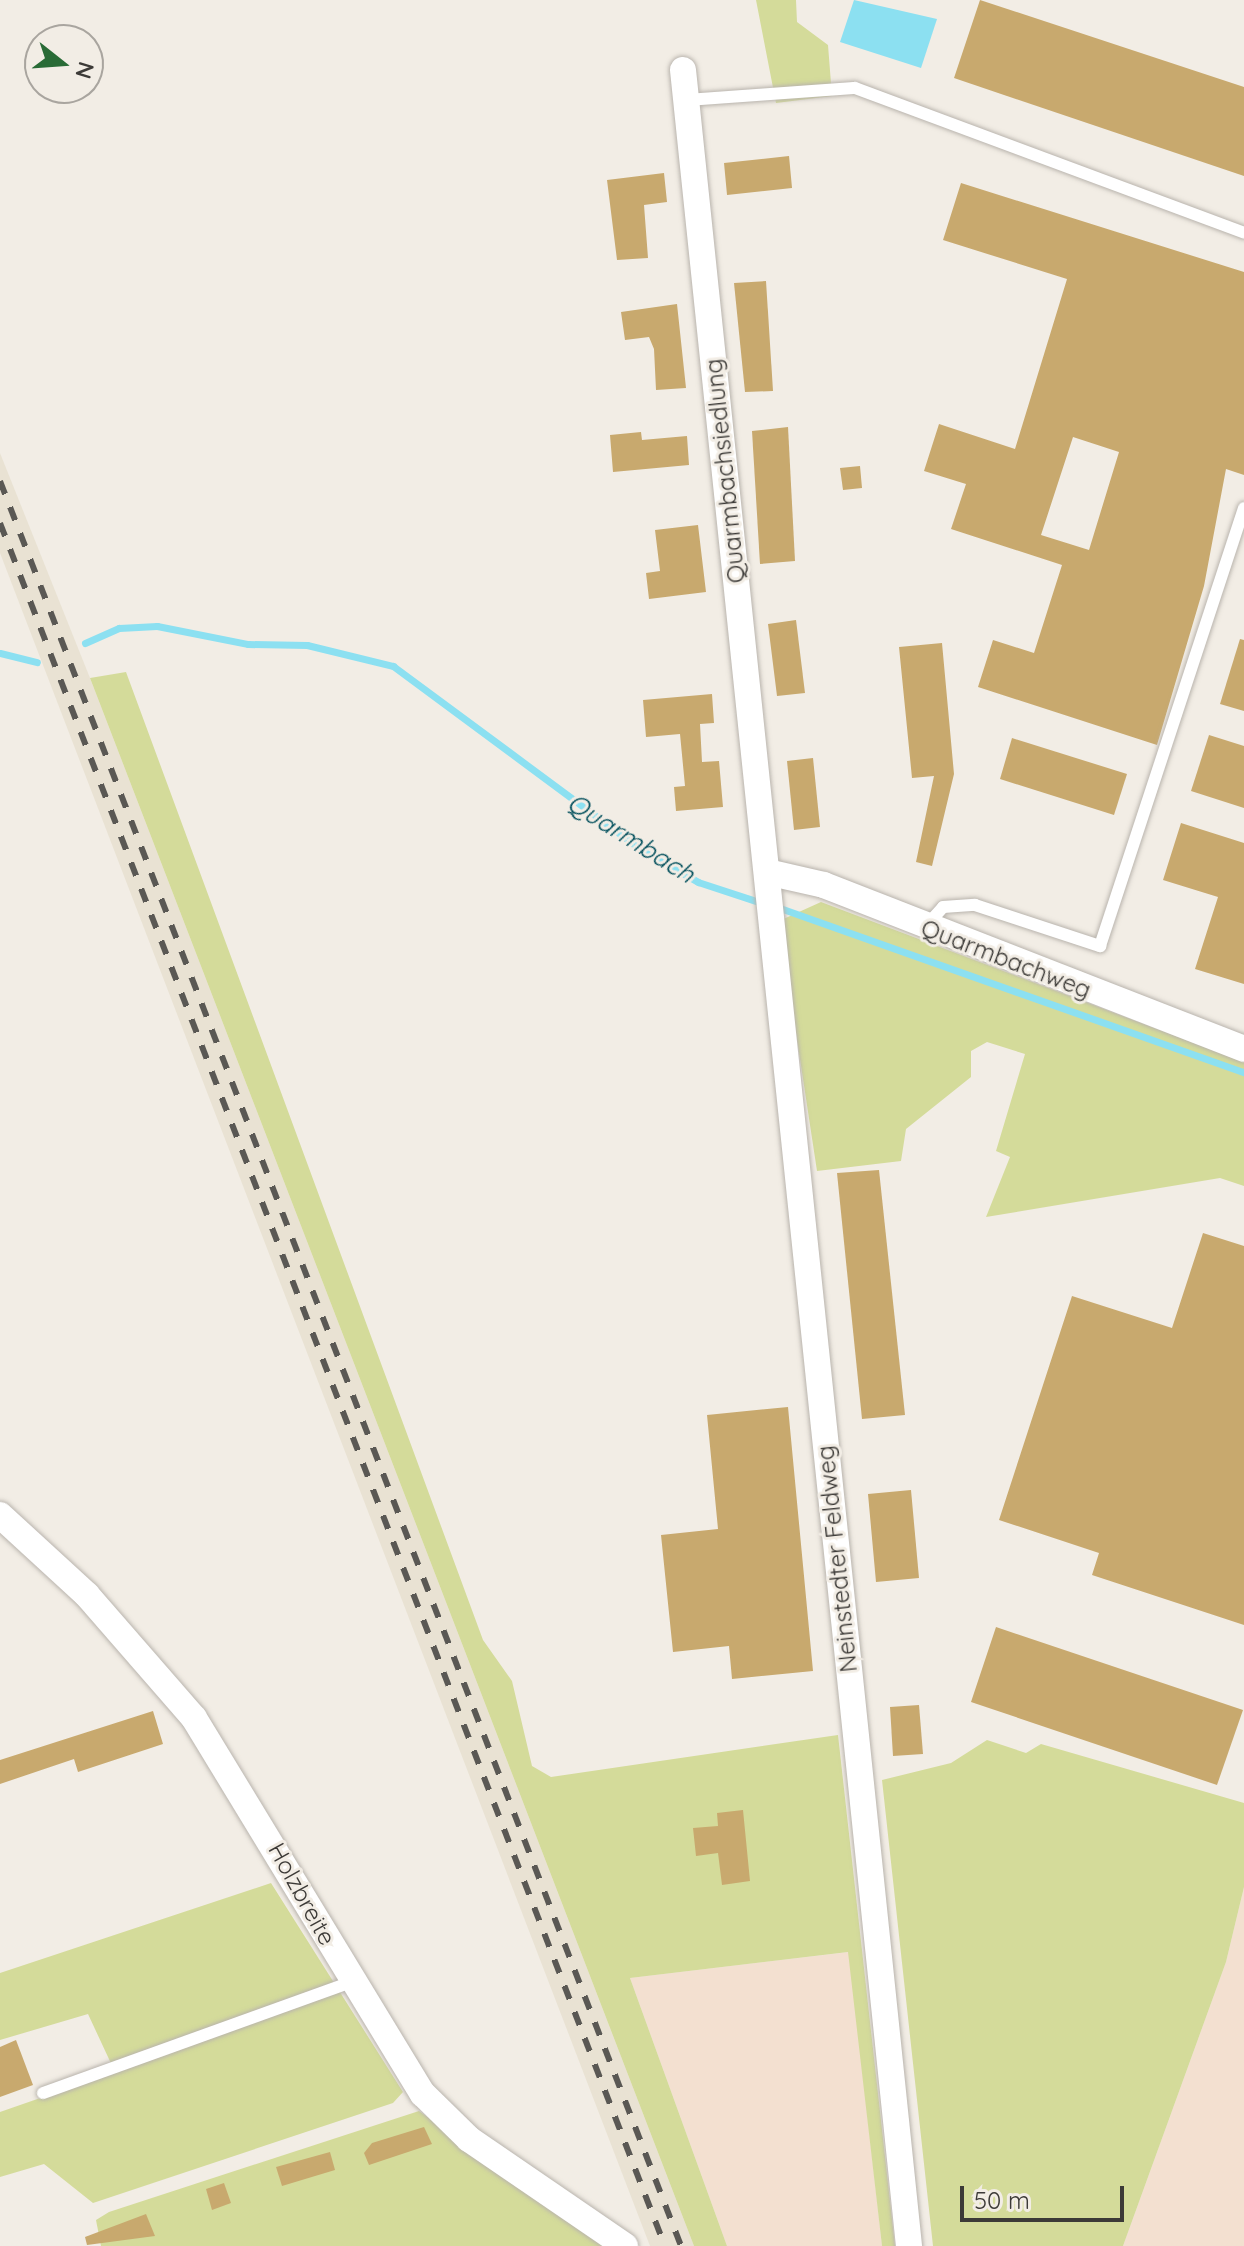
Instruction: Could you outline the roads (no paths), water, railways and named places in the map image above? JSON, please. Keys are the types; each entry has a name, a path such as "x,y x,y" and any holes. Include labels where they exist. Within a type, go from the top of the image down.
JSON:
{"street":[{"name":"Quarmbachsiedlung","path":"683,70 769,893"},
{"name":"Quarmbachweg","path":"769,893 824,885 924,929 1244,1049"},
{"name":"Neinstedter Feldweg","path":"769,893 909,2246"},
{"name":"Holzbreite","path":"0,1515 87,1595 194,1718 423,2094 469,2139 625,2246"}],"lane":[{"path":"686,100 855,88 1244,233"},
{"path":"924,929 943,907 975,905 1100,946 1244,508"},
{"path":"43,2093 352,1982"}],"water":[{"path":"854,0 937,19 921,68 840,42"}],"waterway":[{"name":"Quarmbach","path":"85,643 119,628 157,626 248,644 307,645 393,666 646,853 698,882 765,904"},
{"name":"Quarmbach","path":"0,653 37,662"},
{"name":"Quarmbach","path":"777,907 1244,1072"}],"railway":[{"path":"0,481 681,2246"},
{"path":"0,523 665,2246"}]}
